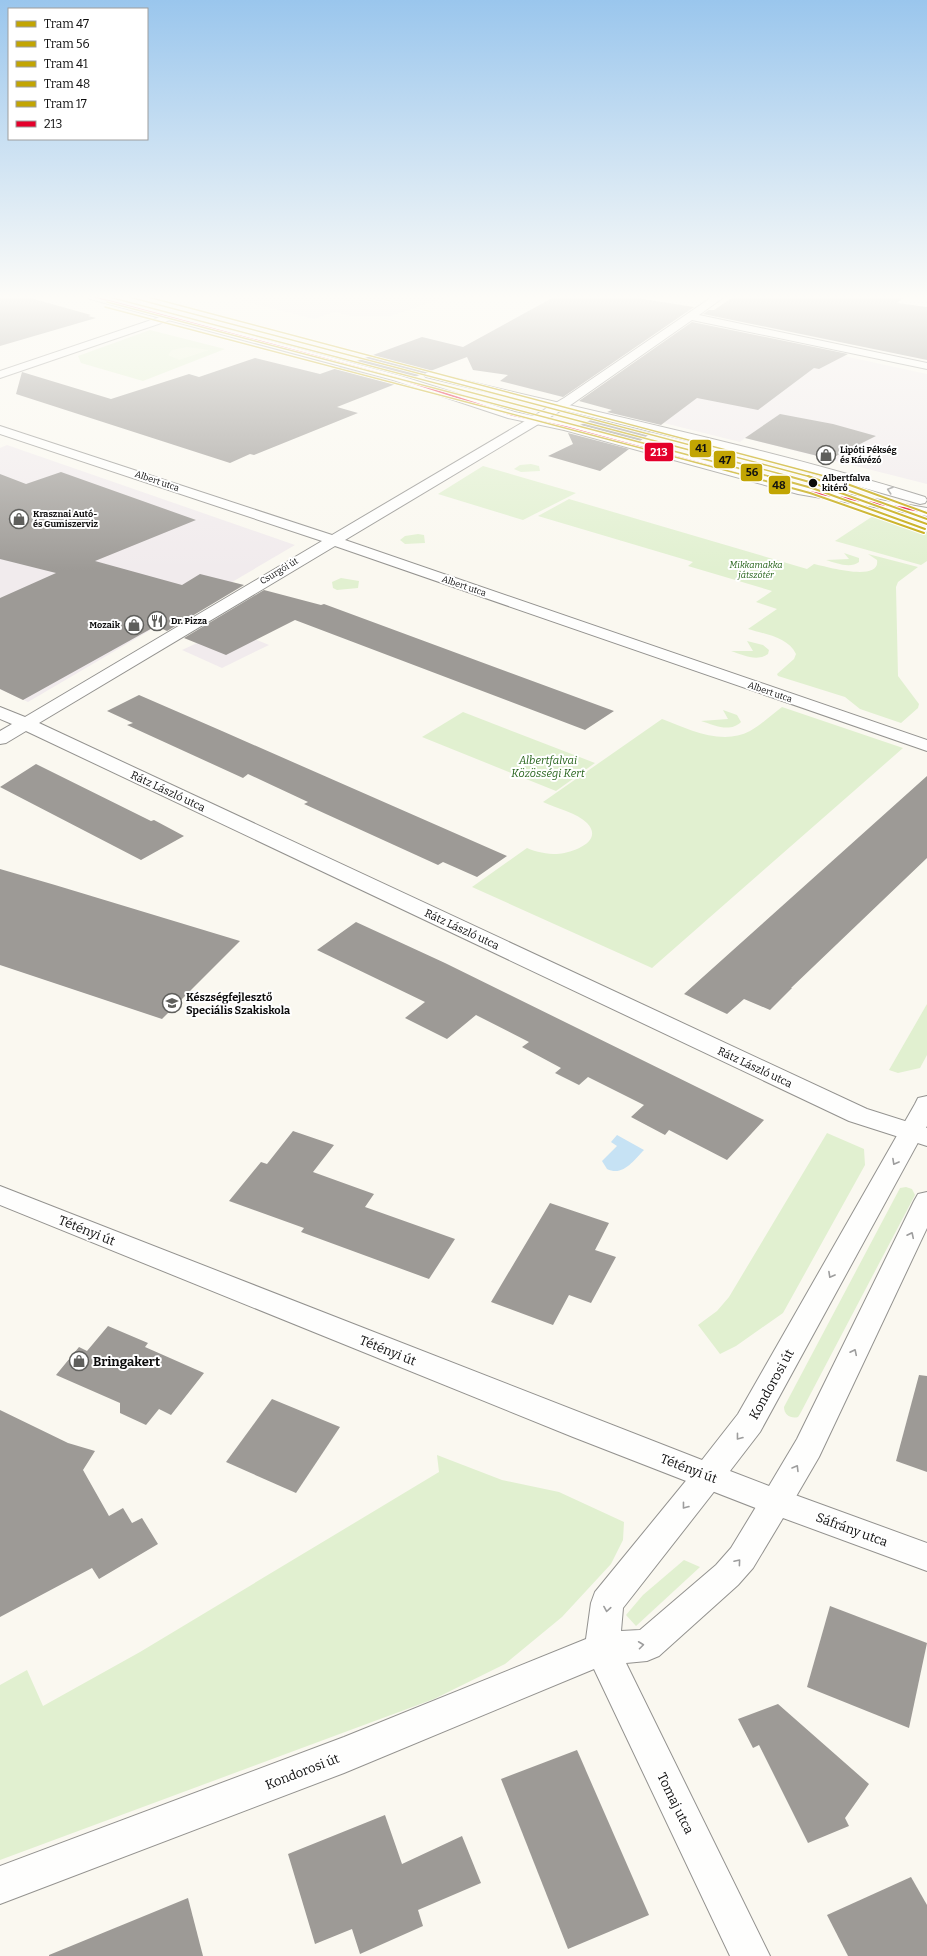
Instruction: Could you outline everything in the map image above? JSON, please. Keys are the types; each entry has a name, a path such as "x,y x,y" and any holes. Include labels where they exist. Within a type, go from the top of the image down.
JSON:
{"street":[{"path":"428,388 482,406 574,429 803,491 927,512"},
{"path":"481,388 560,405 849,477 927,502"},
{"name":"Csurgói út","path":"0,739 535,420 585,388"},
{"path":"446,394 514,409 544,408 560,405"},
{"name":"Albert utca","path":"0,430 332,540 927,746"},
{"name":"Rátz László utca","path":"0,712 858,1115 919,1135"},
{"name":"Kondorosi út","path":"602,1649 607,1603 749,1423 919,1135 927,1104"},
{"name":"Tétényi út","path":"0,1195 584,1428 776,1502"},
{"name":"Kondorosi út","path":"0,1885 344,1755 602,1649 647,1645 727,1575 742,1558 808,1448 927,1201"},
{"name":"Sáfrány utca","path":"776,1502 927,1557"},
{"name":"Tomaj utca","path":"602,1649 750,1956"}],"shaded area":[{"path":"708,388 927,388 927,484 745,438 740,442 664,423"},
{"path":"7,445 295,545 28,702 0,689 0,448"},
{"path":"229,628 269,645 222,668 182,650"}],"green space":[{"path":"531,464 539,466 540,471 521,472 514,469 520,465"},
{"path":"483,466 576,493 523,520 438,494"},
{"name":"Mikkamakka játszótér","path":"569,499 807,569 814,564 839,570 861,572 870,571 876,567 877,560 868,554 918,567 898,582 896,587 898,676 919,704 918,708 901,723 860,709 845,697 778,676 777,674 794,659 796,654 792,648 782,640 748,629 777,609 756,602 772,591 688,566 693,562 538,516"},
{"path":"873,516 927,532 927,561 921,565 835,541"},
{"path":"418,534 424,535 425,543 405,544 400,540 405,536"},
{"path":"844,553 859,558 859,562 847,565 826,560 849,559"},
{"path":"341,578 359,581 358,588 337,590 333,588 332,582"},
{"path":"747,641 763,645 769,650 768,654 755,658 731,651 753,651"},
{"path":"782,707 903,748 652,968 472,887 527,848 549,854 557,854 577,849 589,841 592,836 591,830 583,819 543,802 662,719 705,734 728,737 750,731"},
{"path":"723,710 737,715 741,722 727,728 701,721 728,719"},
{"name":"Albertfalvai Közösségi Kert","path":"463,712 595,763 556,791 422,737"},
{"path":"927,1004 927,1055 920,1068 898,1073 889,1070"},
{"path":"827,1133 864,1149 865,1165 783,1313 736,1346 720,1354 698,1325 717,1311 729,1297"},
{"path":"906,1187 912,1189 915,1195 800,1414 798,1417 788,1416 784,1410 784,1407 900,1188"},
{"path":"437,1455 502,1480 559,1492 624,1522 623,1540 611,1564 562,1617 505,1664 434,1699 0,1860 0,1685 27,1670 43,1706 140,1652 439,1472"},
{"path":"684,1560 700,1567 636,1626 626,1615 643,1595"}],"water":[{"path":"617,1135 644,1150 628,1166 618,1171 613,1171 607,1169 602,1161 617,1146 611,1142"}],"building":[{"path":"18,388 76,388 111,399 144,388 385,388 337,407 358,413 254,455 250,454 230,463 16,394"},
{"path":"529,388 576,388 563,397"},
{"path":"597,388 787,388 758,410 697,398 661,425 607,412 612,410 579,401"},
{"path":"780,414 833,424 876,436 830,459 745,438"},
{"path":"593,419 651,433 640,441 580,425"},
{"path":"568,433 629,449 600,471 548,456 573,444"},
{"path":"61,472 196,520 95,561 182,585 200,574 244,585 167,631 156,626 23,700 0,689 0,598 56,573 0,559 0,474 26,484"},
{"path":"264,590 321,605 324,604 614,711 585,730 295,620 226,655 184,638"},
{"path":"139,695 507,856 477,877 443,862 438,865 304,804 308,802 248,774 243,778 127,725 133,723 107,711"},
{"path":"36,764 151,821 154,820 184,836 141,860 0,787"},
{"path":"927,776 927,858 770,1010 744,999 727,1014 684,994"},
{"path":"0,869 240,941 162,1019 0,965"},
{"path":"356,922 445,963 764,1120 727,1160 669,1130 665,1135 631,1117 644,1105 588,1077 579,1085 555,1073 561,1068 522,1047 529,1042 476,1015 447,1039 405,1018 425,1002 317,950"},
{"path":"293,1131 334,1145 313,1172 374,1194 365,1207 455,1239 429,1279 301,1232 304,1228 229,1201 261,1162 267,1164"},
{"path":"550,1203 609,1223 595,1250 616,1257 591,1303 569,1295 553,1325 491,1302"},
{"path":"108,1326 148,1343 145,1347 204,1373 171,1415 159,1409 146,1425 120,1413 120,1403 56,1375 79,1347 87,1351"},
{"path":"919,1375 927,1376 927,1472 896,1461"},
{"path":"272,1399 340,1427 296,1493 226,1462"},
{"path":"0,1410 68,1443 95,1451 83,1470 109,1516 123,1508 132,1523 142,1518 158,1544 99,1579 92,1568 0,1617"},
{"path":"830,1606 927,1643 909,1728 807,1687"},
{"path":"778,1704 869,1784 845,1818 849,1826 808,1843 759,1745 753,1748 738,1719"},
{"path":"577,1750 649,1915 568,1949 501,1779"},
{"path":"385,1815 402,1864 462,1836 481,1883 418,1910 423,1926 360,1954 352,1929 315,1944 288,1854"},
{"path":"911,1877 927,1905 927,1956 848,1956 827,1915"},
{"path":"188,1898 203,1956 49,1956 49,1955"}],"tram line":[{"name":"48","path":"413,388 810,493 924,533"},
{"name":"56","path":"434,388 812,488 925,529"},
{"name":"47","path":"454,388 813,483 927,524"},
{"name":"41","path":"474,388 814,478 927,519"},
{"name":"17","path":"494,388 816,473 927,513"}],"transit line":[{"name":"213","path":"429,388 512,415 566,427 803,491 927,512"}],"place":[{"name":"Lipóti Pékség és Kávézó","path":"826,455"},
{"name":"Albertfalva kitérő","path":"813,483"},
{"name":"Krasznai Autó- és Gumiszerviz","path":"19,519"},
{"name":"Dr. Pizza","path":"157,621"},
{"name":"Mozaik","path":"134,625"},
{"name":"Készségfejlesztő Speciális Szakiskola","path":"172,1003"},
{"name":"Bringakert","path":"79,1361"}]}
